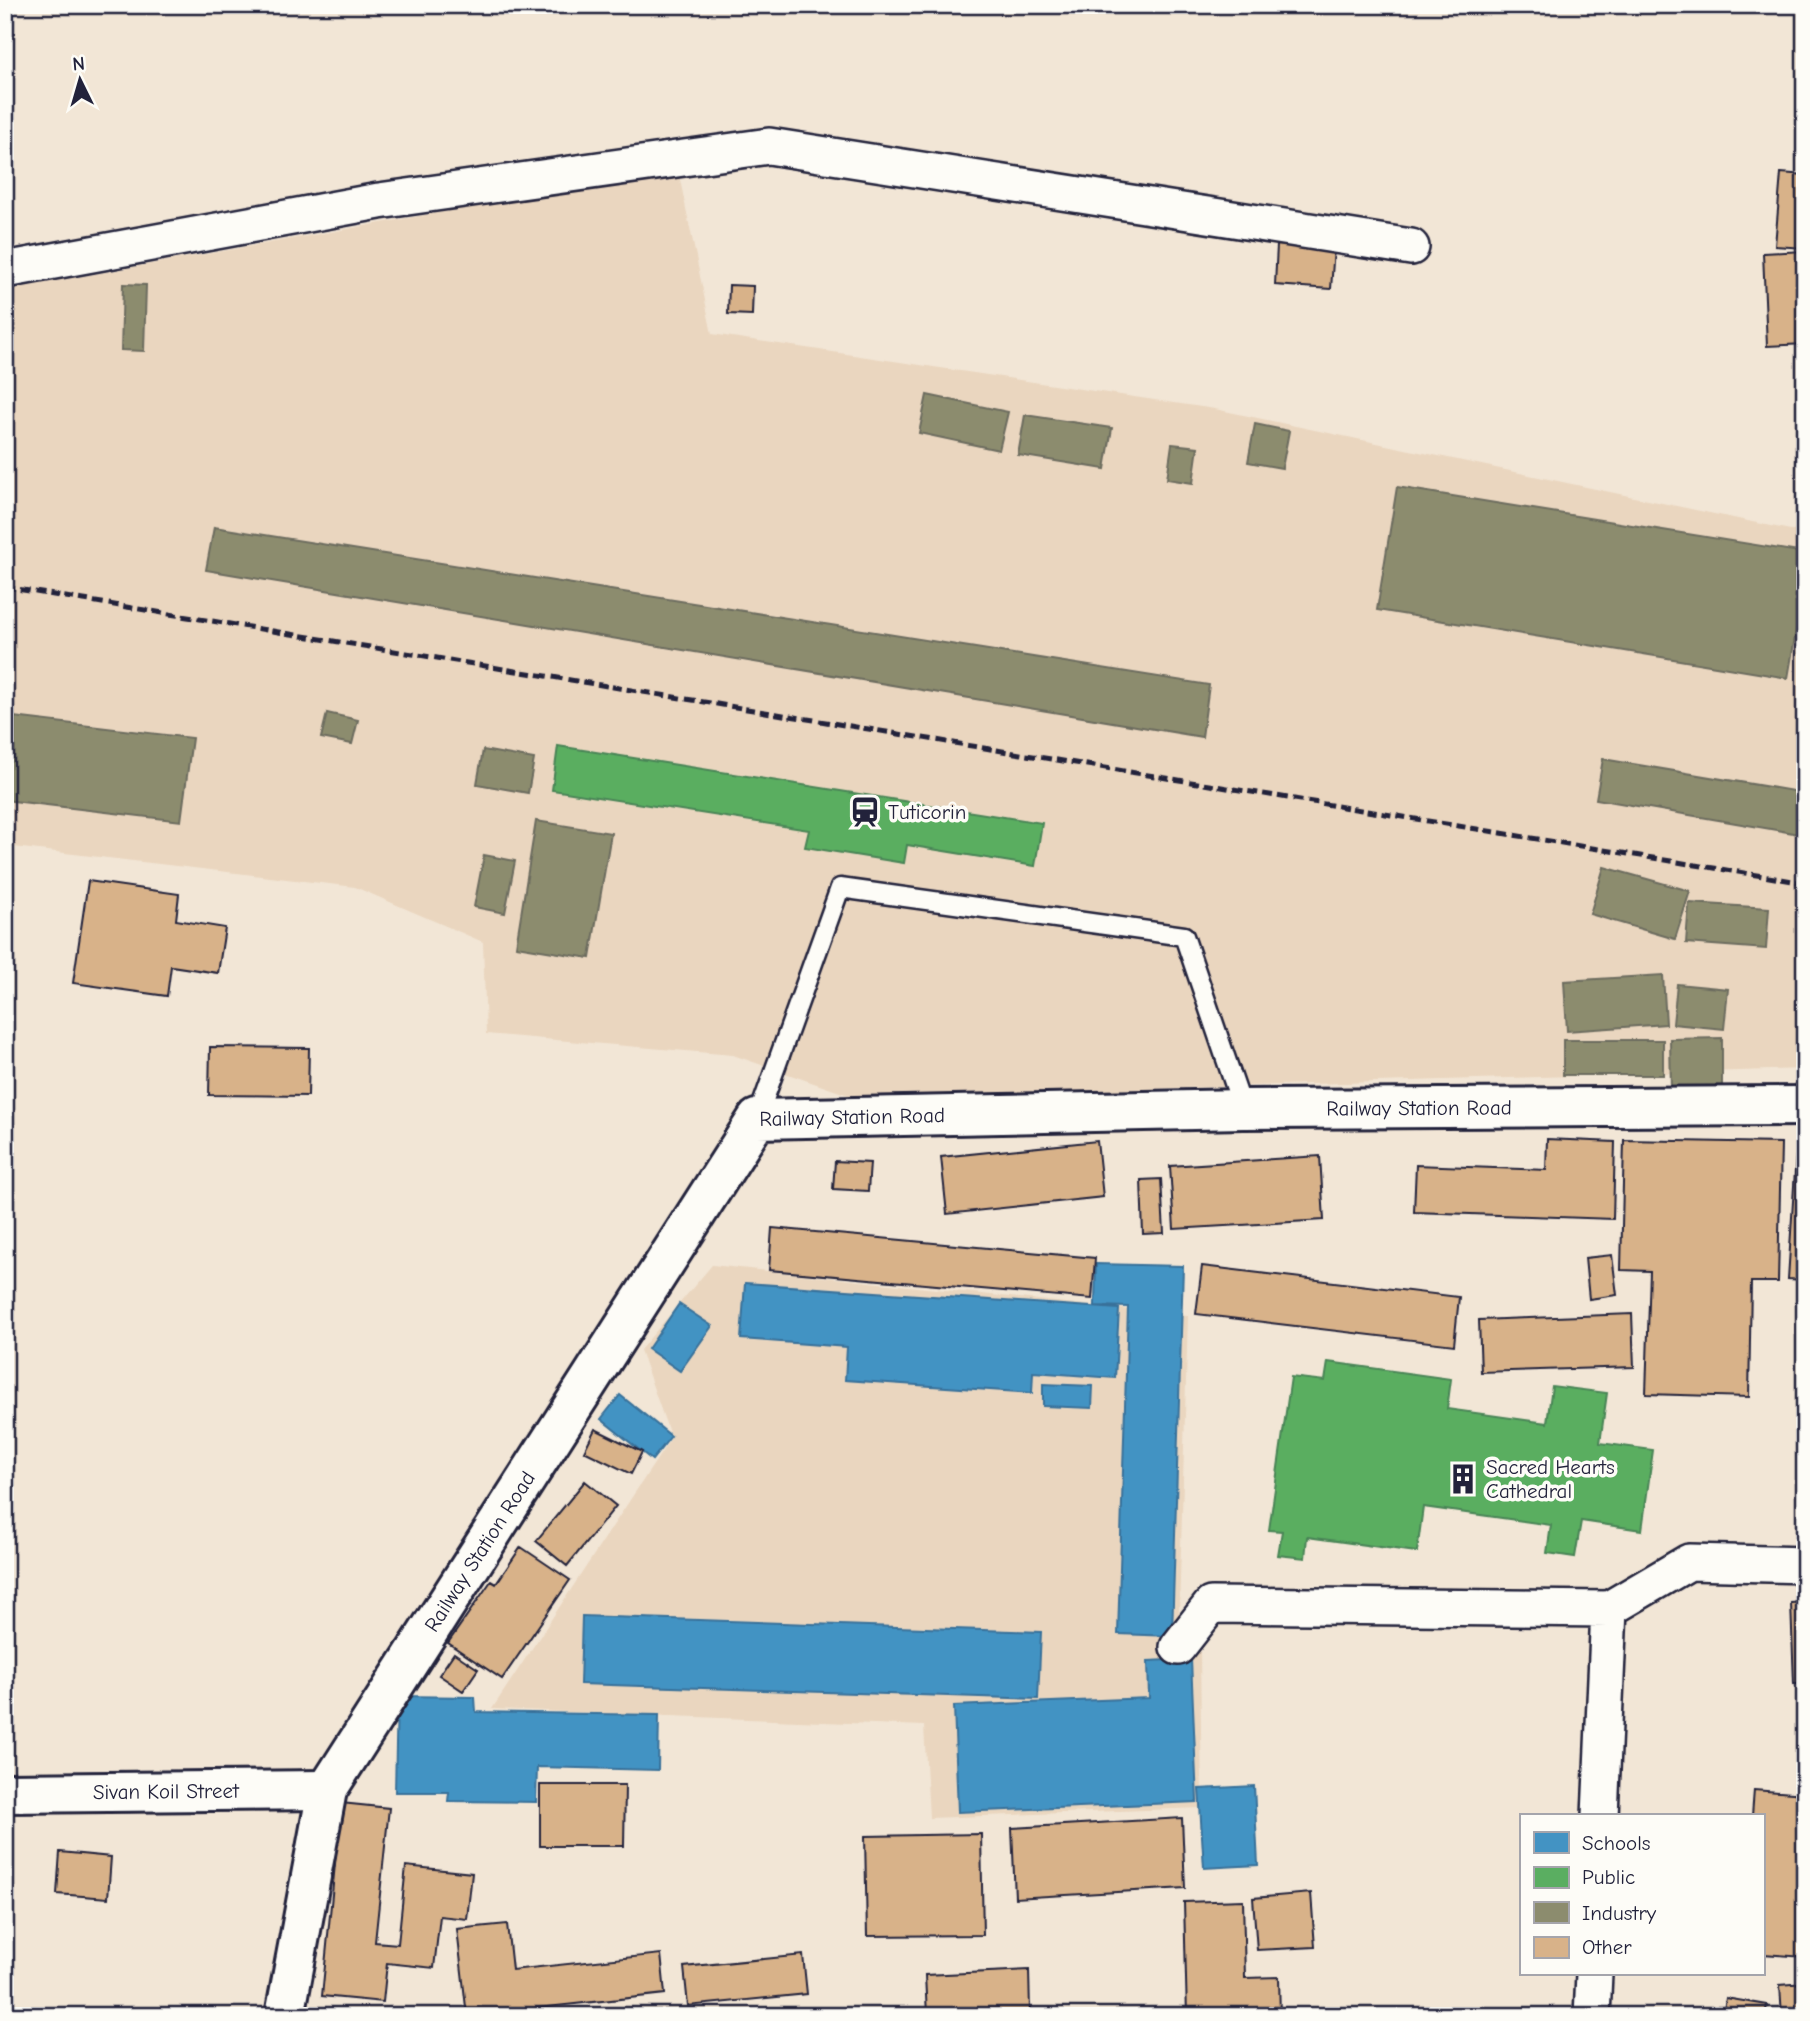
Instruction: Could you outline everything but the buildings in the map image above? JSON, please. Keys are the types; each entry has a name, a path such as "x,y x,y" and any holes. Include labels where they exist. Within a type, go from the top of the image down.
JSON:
{"street":[{"path":"5,270 379,201 769,146 1411,247"},
{"name":"Railway Station Road","path":"285,2016 327,1790 758,1119 1243,1109 1805,1106"},
{"path":"1178,1647 1211,1605 1609,1609 1689,1562 1805,1565"},
{"path":"1600,1814 1609,1609"},
{"name":"Sivan Koil Street","path":"5,1793 327,1790"},
{"path":"1592,2016 1594,1976"}],"lane":[{"path":"758,1119 840,888 1184,936 1243,1109"}],"shaded area":[{"path":"678,170 712,334 1215,409 1805,533 1805,1069 857,1098 733,1055 486,1034 483,942 355,887 5,846 5,290"},
{"path":"712,1265 1188,1316 1178,1646 1200,1649 1202,1808 929,1818 924,1726 492,1709 671,1438 640,1350"}],"railway":[{"path":"5,587 1805,883"}],"place":[{"name":"Tuticorin","path":"865,812"},
{"name":"Sacred Hearts Cathedral","path":"1463,1479"}]}
